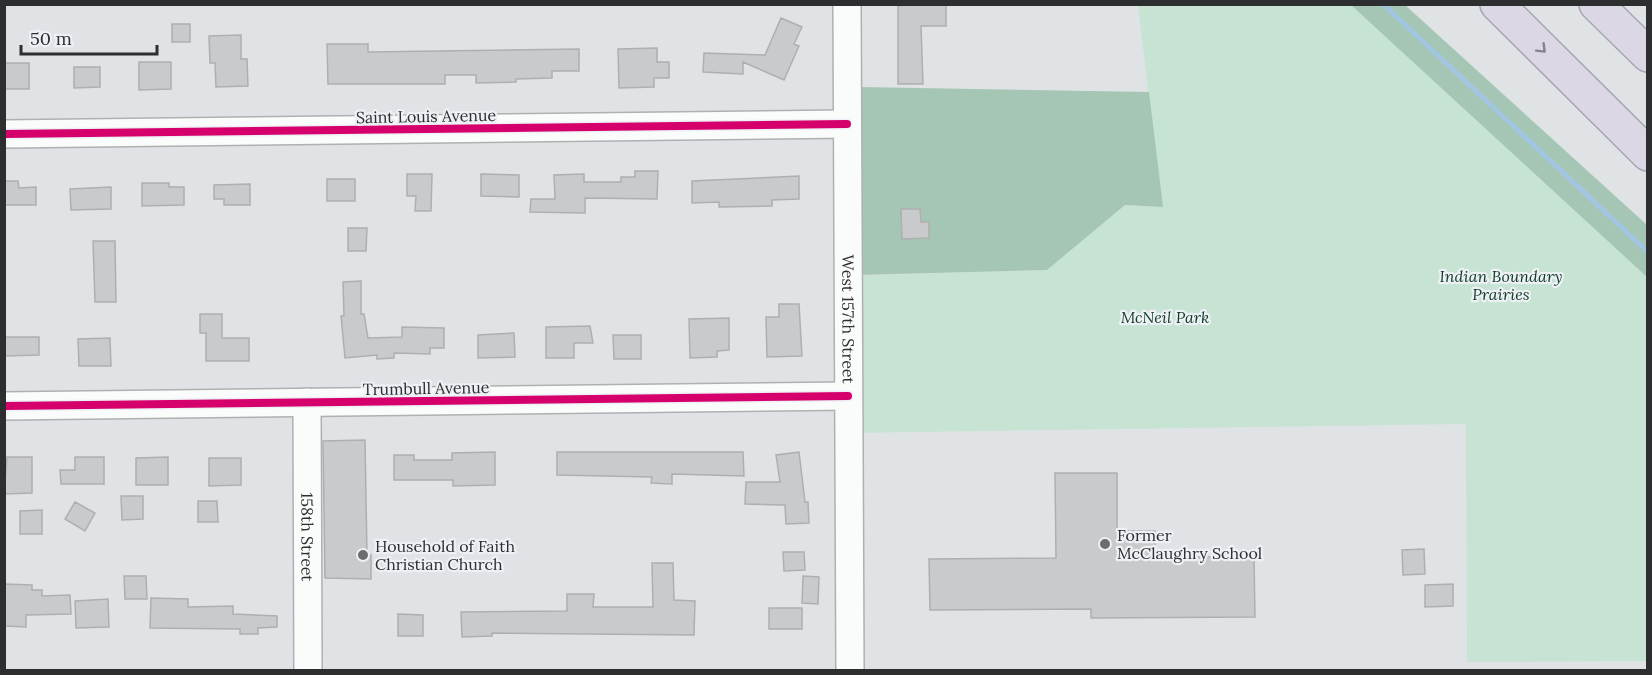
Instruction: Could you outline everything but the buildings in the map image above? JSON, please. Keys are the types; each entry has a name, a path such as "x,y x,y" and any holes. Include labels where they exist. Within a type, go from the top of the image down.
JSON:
{"highway":[{"path":"1596,4 1647,53"},
{"path":"1611,4 1647,53"},
{"path":"1498,6 1647,154"}],"street":[{"name":"West 157th Street","path":"847,4 850,670"},
{"name":"Saint Louis Avenue","path":"4,135 847,124"},
{"name":"Trumbull Avenue","path":"4,406 848,396"},
{"name":"158th Street","path":"307,402 308,670"}],"green space":[{"name":"Indian Boundary Prairies","path":"1138,5 1405,5 1647,225 1647,661 1467,662 1466,424 849,433 848,276 1047,270 1125,205 1162,207"},
{"path":"1351,5 1405,5 1647,225 1647,277"},
{"path":"860,87 1149,92 1163,207 1125,205 1047,270 860,275"}],"waterway":[{"path":"1383,4 1648,252"}],"cycle path":[{"path":"4,134 847,124"},
{"path":"4,406 848,396"}],"place":[{"name":"Former McClaughry School","path":"1105,544"},
{"name":"Household of Faith Christian Church","path":"363,555"}],"park label":[{"name":"McNeil Park","path":"1165,317"}]}
